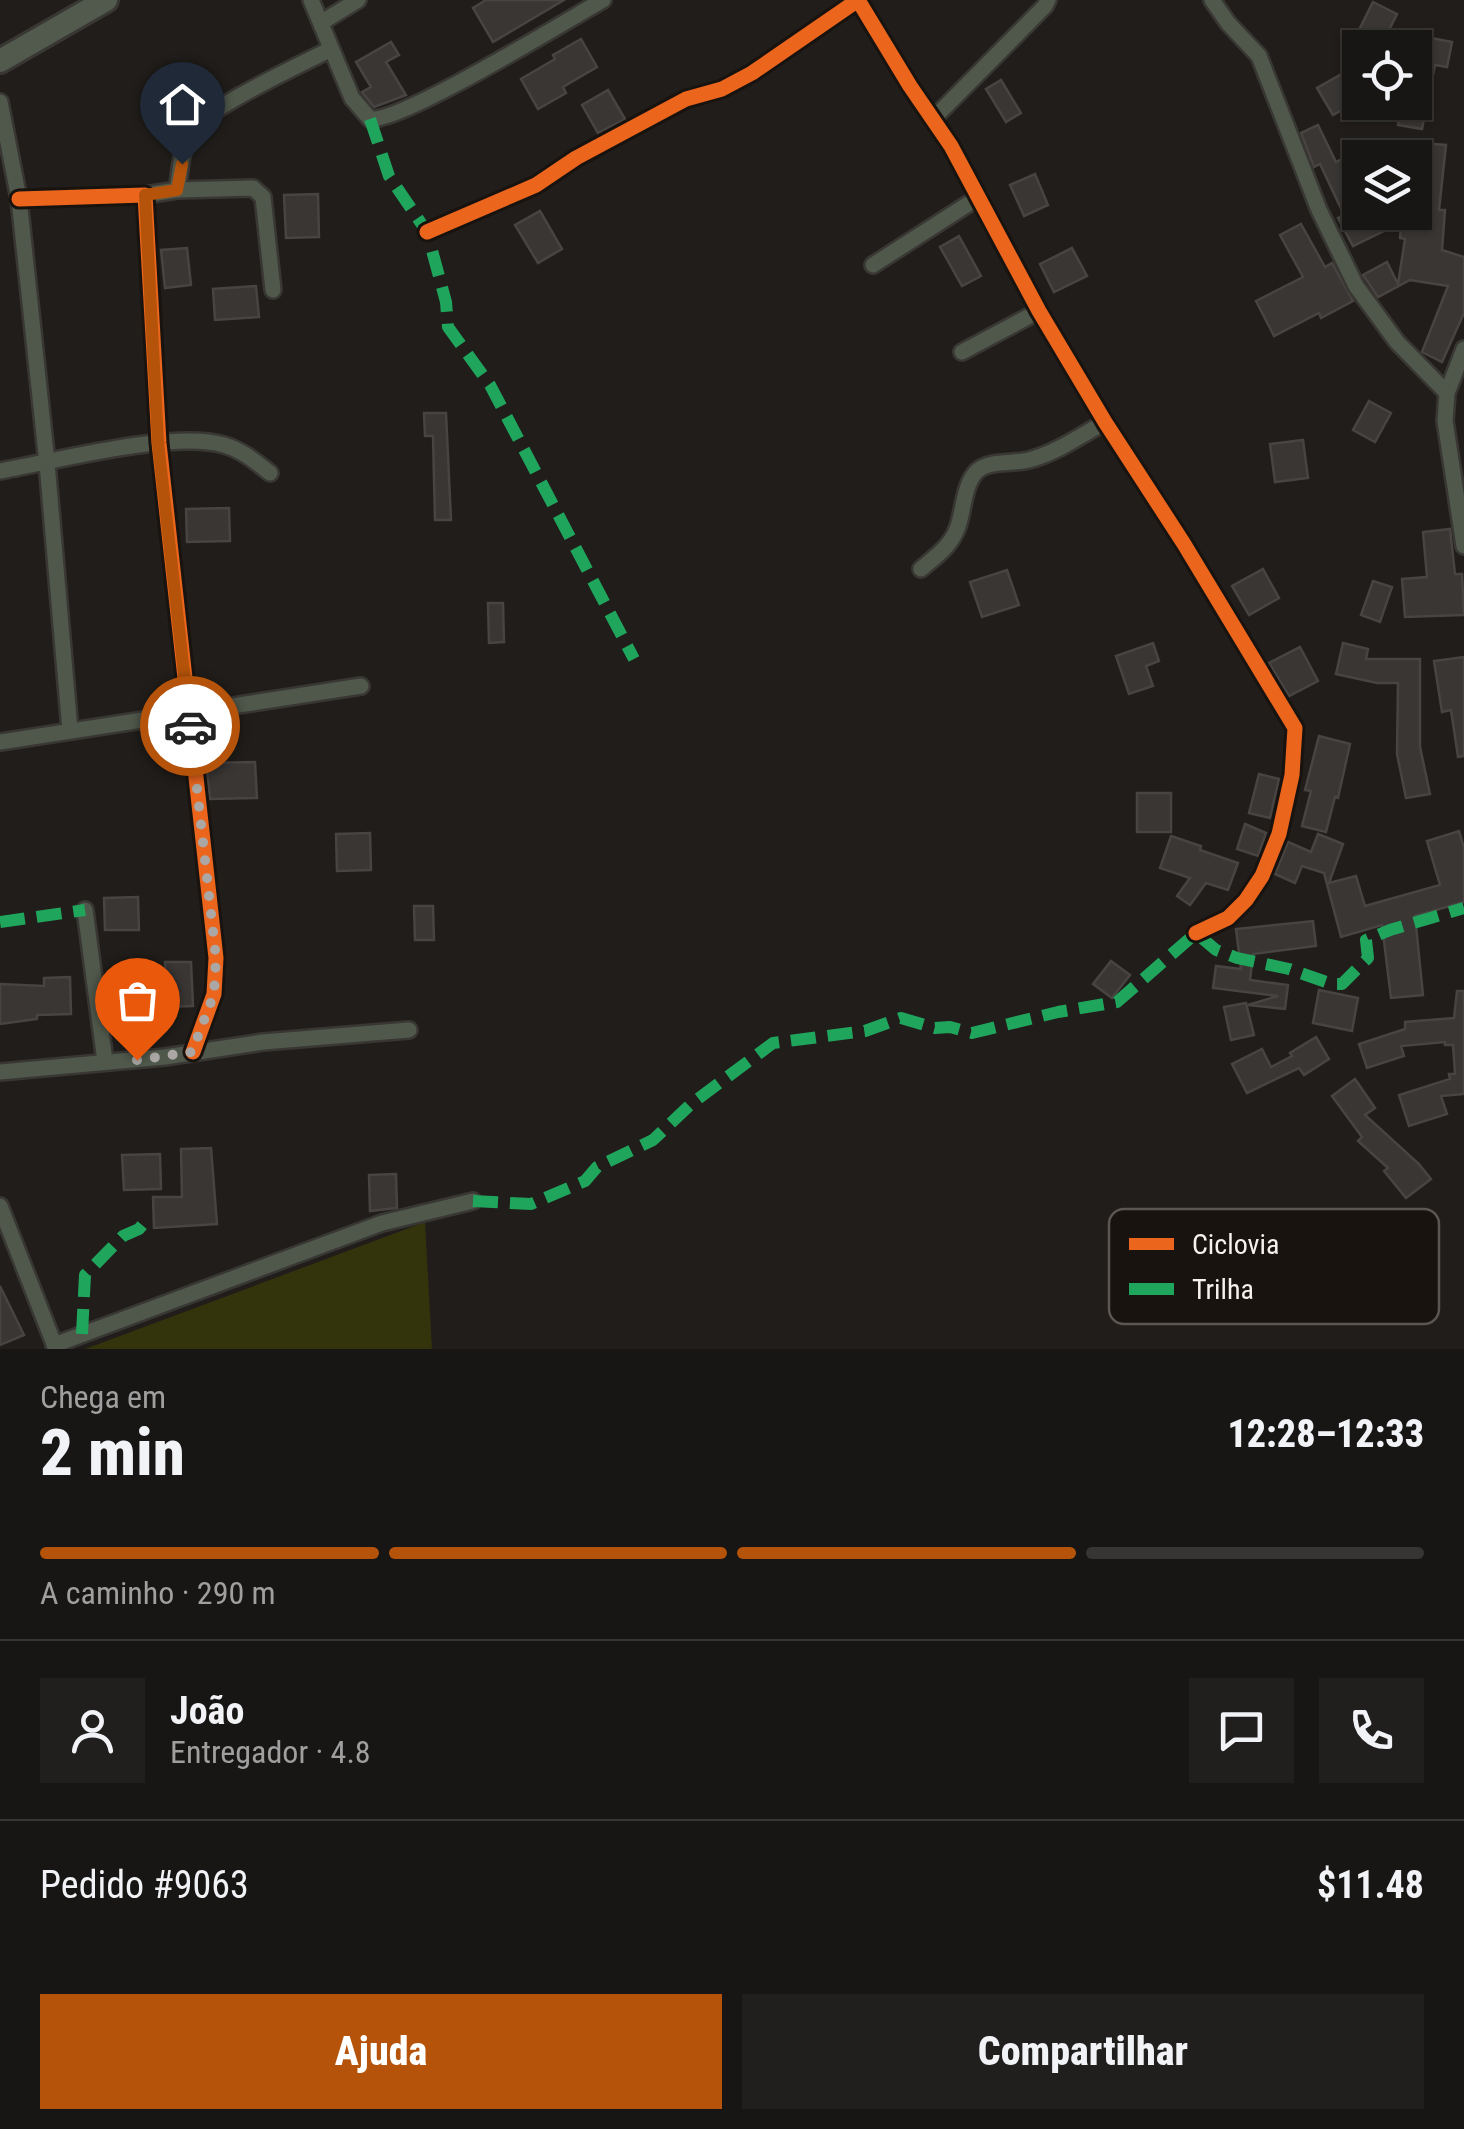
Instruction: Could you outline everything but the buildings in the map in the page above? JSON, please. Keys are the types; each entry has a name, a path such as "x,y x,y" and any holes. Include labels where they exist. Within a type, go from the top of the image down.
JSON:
{"main road":[{"path":"0,60 106,0"}],"street":[{"path":"311,0 359,110 370,119 382,120 603,0"},
{"path":"322,22 358,0"},
{"path":"428,232 536,184 670,107 752,74 858,0 934,118 1104,422 1184,544 1295,728 1292,775 1279,834 1262,876 1228,918 1196,932"},
{"path":"934,118 1048,0"},
{"path":"1212,0 1228,24 1260,56 1319,210 1356,286 1397,342 1447,393"},
{"path":"177,190 187,137 195,126 215,111 331,49"},
{"path":"0,102 19,199 70,730"},
{"path":"19,199 252,188 263,196 273,290"},
{"path":"145,195 158,443 216,972 214,994 192,1052"},
{"path":"873,265 978,197"},
{"path":"962,352 1039,310"},
{"path":"1464,349 1447,393 1445,421 1464,546"},
{"path":"922,569 949,546 970,480 978,470 986,465 1014,464 1047,455 1104,422"},
{"path":"0,471 158,443 207,441 228,446 270,474"},
{"path":"0,742 362,686"},
{"path":"85,910 104,1061"},
{"path":"0,1072 409,1030"},
{"path":"0,1206 7,1251 55,1347 382,1223 473,1201"}],"shaded area":[{"path":"425,1222 432,1349 85,1349"}],"marked path":[{"path":"370,119 389,176 427,232 446,302 448,327 490,385 634,659"},
{"path":"473,1201 531,1204 585,1181 597,1167 653,1140 691,1104 773,1043 865,1031 901,1018 972,1033 1117,1002 1196,933 1216,950 1237,958 1342,984 1368,958 1366,940 1464,908"},
{"path":"0,922 85,910"},
{"path":"82,1334 85,1275 123,1236 139,1229 148,1218"}],"cycle path":[{"path":"427,232 536,185 576,158 686,99 722,89 752,73 858,0 951,146 1039,311 1105,422 1295,728 1292,775 1279,834 1262,876 1228,918 1196,933"},
{"path":"19,199 145,195 159,443 216,958 214,994 193,1052"}],"way so far":[{"path":"137,1060 192,1052 216,984 190,726"}],"route":[{"path":"182,164 177,190 145,195 158,443 190,726"}]}
